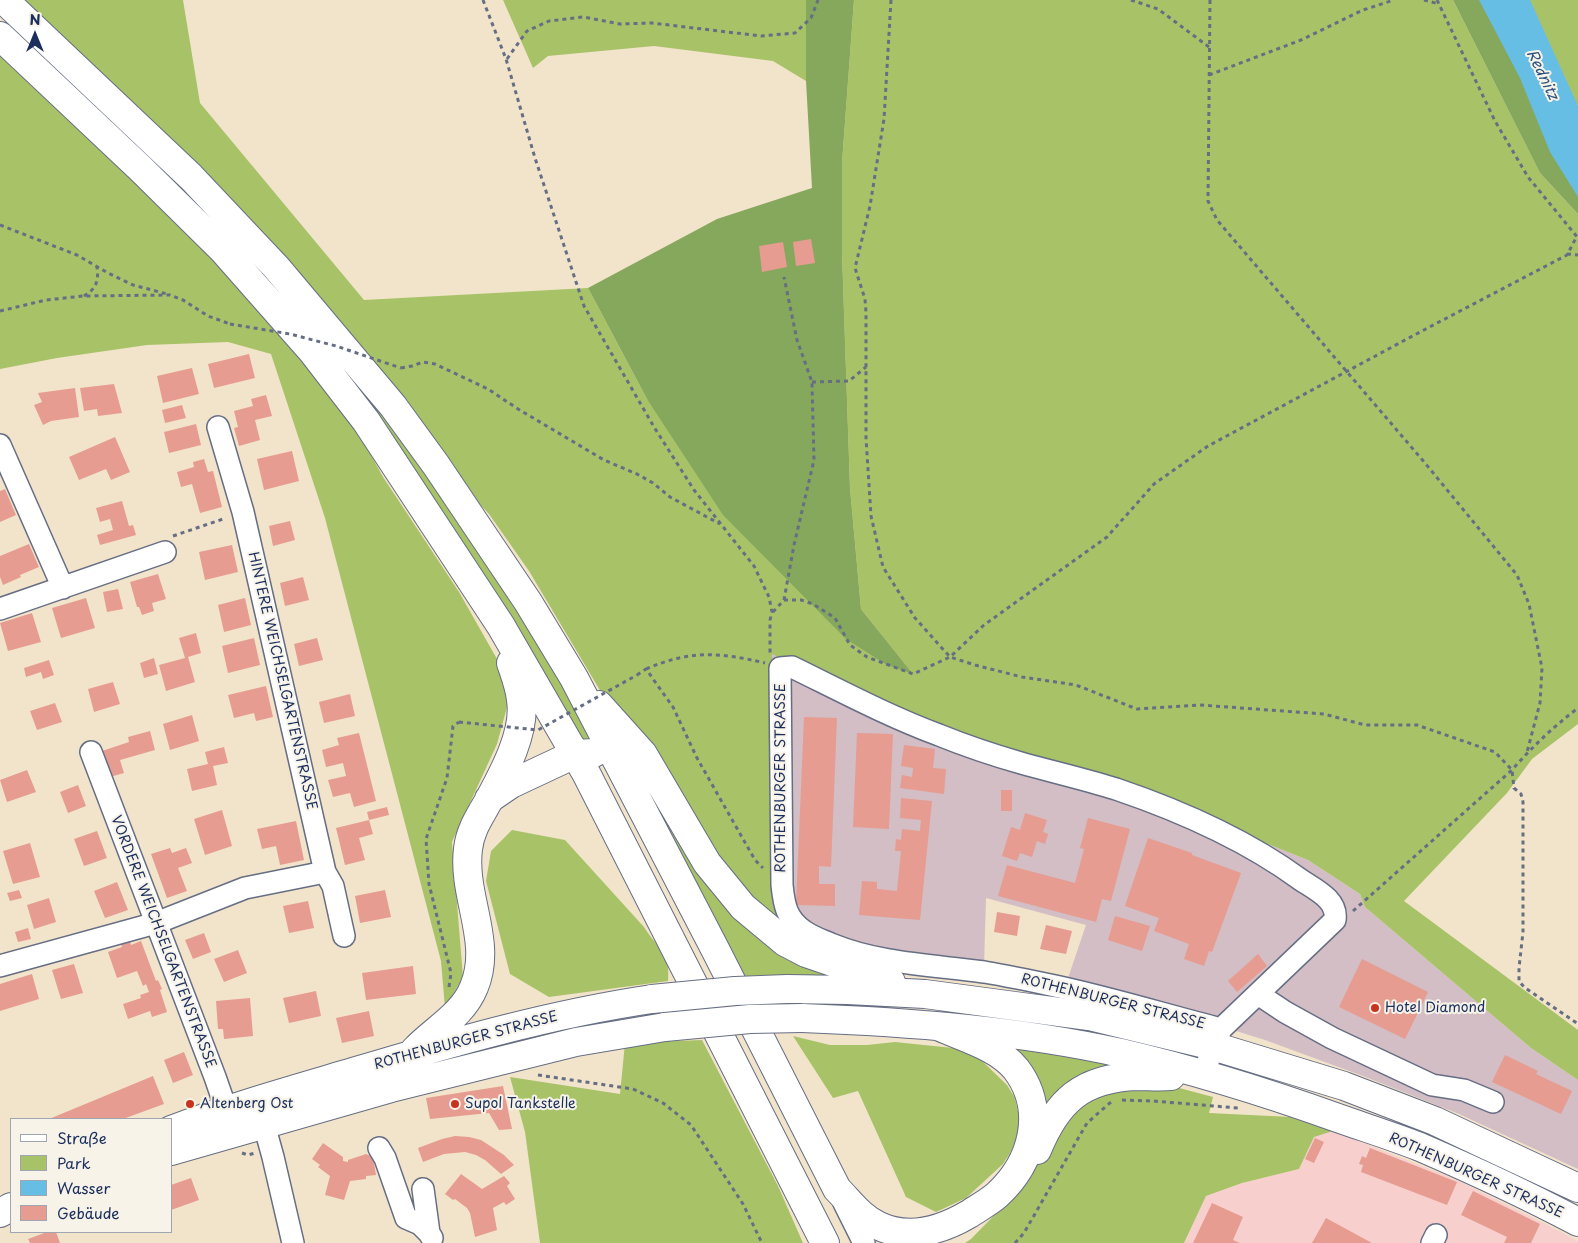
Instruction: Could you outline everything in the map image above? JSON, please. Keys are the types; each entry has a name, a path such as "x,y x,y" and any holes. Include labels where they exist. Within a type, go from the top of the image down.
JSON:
{"main road":[{"path":"4,0 191,177 282,275 392,406 436,465 523,595 574,678 715,948 836,1188 863,1217 880,1226 908,1232 920,1232 936,1230 954,1223 997,1195 1018,1168 1031,1138 1034,1109 1030,1094 1015,1068 989,1048 940,1027"},
{"path":"0,36 141,168 223,250 312,351 366,421 501,626 586,773 825,1243"},
{"path":"410,1055 428,1036 443,1026 465,1004 475,987 481,968 480,943 469,889 467,860 471,834 512,752 521,720 521,700 501,626"},
{"path":"574,678 643,754 707,863 743,906 785,942 806,953 925,994"},
{"path":"489,799 511,784 575,754 612,751"},
{"name":"ROTHENBURGER STRASSE","path":"172,1130 230,1122 260,1113 410,1055 555,1017 606,1006 693,994 787,989 848,990 925,994 1090,1016 1217,1037 1426,1118 1578,1188"},
{"name":"ROTHENBURGER STRASSE","path":"260,1113 391,1088 576,1042 665,1027 750,1019 802,1018 868,1021 1022,1036 1120,1053 1204,1074 1288,1100 1419,1147 1540,1202 1578,1222"},
{"path":"938,1243 999,1205 1010,1194 1032,1161 1052,1118 1073,1094 1101,1080 1118,1077 1204,1074"},
{"name":"ROTHENBURGER STRASSE","path":"172,1151 230,1122"}],"street":[{"name":"HINTERE WEICHSELGARTENSTRASSE","path":"218,427 243,512 325,872 333,886 344,936"},
{"path":"0,445 63,588"},
{"path":"0,609 165,552"},
{"name":"ROTHENBURGER STRASSE","path":"1204,1074 1217,1037 1258,994 1335,920 1336,911 1331,902 1282,866 1221,831 1158,804 1079,778 1022,764 974,748 892,716 792,667 773,662 782,885 784,906 789,917 796,925 816,938 841,948 902,963 986,972 1056,986 1217,1037"},
{"name":"VORDERE WEICHSELGARTENSTRASSE","path":"91,752 230,1122"},
{"path":"0,966 156,923 245,888 325,872"},
{"path":"1258,994 1285,1012 1332,1038 1432,1085 1464,1090 1493,1102"},
{"path":"260,1113 293,1243"},
{"path":"379,1148 385,1158 406,1218 420,1224 432,1238"},
{"path":"836,1188 864,1243"},
{"path":"423,1189 432,1238"}],"path":[{"path":"448,991 451,972 429,884 426,839 447,778 453,726 459,722 538,730 646,669 668,660 701,654 773,662 770,620 772,612 769,597 754,566 694,490 654,427 584,306 535,158 506,59 483,0"},
{"path":"506,59 527,31 549,21 583,17 620,24 652,23 761,36 795,33 811,18 818,0"},
{"path":"890,0 884,120 870,206 855,268 865,299 866,312 866,438 871,516 883,567 915,618 950,657 1022,676 1076,685 1136,709 1209,706 1324,714 1365,725 1416,725 1495,752 1512,770 1514,788 1520,794 1524,814 1523,932 1519,981 1524,987 1578,1024"},
{"path":"1131,0 1158,8 1209,48"},
{"path":"1210,0 1208,201 1213,214 1425,463 1517,575 1529,604 1542,668 1540,703 1527,752"},
{"path":"1209,74 1301,40 1363,10 1394,0"},
{"path":"1424,0 1439,4"},
{"path":"784,600 801,600 813,604 835,618 850,645 867,657 913,674 950,657 984,625 1107,537 1154,484 1208,446 1567,254 1577,237 1523,169 1495,121 1437,0"},
{"path":"0,225 77,255 132,285 183,300 208,316 230,324 290,334 336,346 401,368 423,362 435,364 488,389 604,460 637,474 653,483 670,497 723,526"},
{"path":"1567,254 1578,255"},
{"path":"83,296 94,290 98,282 97,266"},
{"path":"772,612 784,600 794,544 814,460 812,382 797,340 784,276"},
{"path":"0,311 46,300 83,296 170,295"},
{"path":"812,382 849,381 866,367"},
{"path":"165,552 164,539 243,512"},
{"path":"646,669 673,707 697,758 755,860 782,885"},
{"path":"1352,911 1512,770 1527,752 1578,708"},
{"path":"531,1074 633,1089 663,1103 691,1125 743,1204 762,1243"},
{"path":"1015,1243 1024,1233 1087,1123 1113,1100 1153,1101 1248,1109"}],"shaded area":[{"path":"772,653 872,699 1215,823 1308,860 1360,894 1365,907 1531,1048 1578,1080 1578,1169 1459,1114 1363,1076 1265,1040 1111,992 1067,981 1086,925 986,898 984,966 846,942 776,908"},
{"path":"1333,1131 1455,1179 1540,1221 1578,1241 1578,1243 1184,1243 1206,1196 1242,1183 1299,1169 1314,1137"}],"green space":[{"path":"17,0 183,0 200,103 364,300 588,288 647,399 912,673 861,609 850,488 842,253 842,163 854,0 1453,0 1540,173 1578,214 1578,724 1532,759 1507,793 1404,901 1578,1030 1578,1080 1531,1048 1365,907 1360,894 1308,860 1215,823 872,699 772,654 776,908 784,921 762,916 604,697 529,571 489,514"},
{"path":"503,0 806,0 806,81 773,61 654,46 548,56 533,68"},
{"path":"806,0 854,0 842,163 842,253 850,488 861,609 913,674 887,665 846,639 723,515 647,399 588,288 717,219 812,188 806,81"},
{"path":"1453,0 1530,0 1578,106 1578,214 1540,173"},
{"path":"1530,0 1578,0 1578,106"},
{"path":"19,25 188,187 365,386 490,563 595,738 584,747 437,505 12,33"},
{"path":"0,49 249,293 350,417 383,477 459,592 497,659 510,696 497,744 452,842 463,977 445,1008 441,961 325,518 271,354 228,342 147,345 57,358 0,369"},
{"path":"626,752 701,864 856,978 782,978 780,975 743,976"},
{"path":"512,830 565,840 644,927 662,951 667,964 668,981 549,997 510,974 486,881 491,851"},
{"path":"793,1036 830,1045 867,1045 895,1042 953,1048 980,1059 1007,1085 1015,1098 1020,1121 1016,1140 1010,1153 1003,1164 966,1198 936,1212 906,1197 858,1091 833,1098"},
{"path":"702,1040 778,1186 803,1243 540,1243 525,1132 510,1077 620,1094 625,1043"},
{"path":"1003,1046 1124,1066 1048,1110"},
{"path":"1153,1081 1213,1097 1209,1113 1291,1117 1333,1131 1314,1137 1299,1169 1242,1183 1206,1196 1184,1243 965,1243 1019,1190 1078,1099"}],"water":[{"name":"Rednitz","path":"1479,0 1530,0 1578,106 1578,197 1550,152 1520,78"}],"building":[{"path":"811,239 815,263 796,266 793,242"},
{"path":"783,242 787,267 762,272 759,246"},
{"path":"249,354 255,378 214,388 208,364"},
{"path":"192,368 199,394 163,403 157,376"},
{"path":"114,384 122,413 98,416 97,409 84,411 80,388"},
{"path":"75,388 79,417 51,421 43,425 34,405 42,402 38,393"},
{"path":"266,395 272,416 255,420 260,440 239,446 234,428 238,427 234,411 253,406 251,399"},
{"path":"182,405 186,418 165,423 162,410"},
{"path":"196,424 201,445 169,453 164,432"},
{"path":"115,437 130,472 111,480 106,469 79,480 69,457"},
{"path":"292,451 299,481 264,490 257,459"},
{"path":"204,459 208,472 213,471 222,507 200,513 192,484 181,487 177,472 194,467 193,462"},
{"path":"5,489 16,515 0,522 0,491"},
{"path":"122,501 129,526 133,525 136,535 100,545 97,535 113,530 110,519 100,522 96,508"},
{"path":"290,521 295,540 273,546 269,526"},
{"path":"29,544 39,567 3,585 0,577 0,556"},
{"path":"232,545 238,572 205,580 199,552"},
{"path":"158,574 166,599 152,603 154,611 142,615 139,607 137,607 130,582"},
{"path":"303,577 309,600 285,606 280,583"},
{"path":"118,589 123,609 107,612 103,592"},
{"path":"86,598 95,628 61,638 52,608"},
{"path":"245,598 251,625 224,632 218,605"},
{"path":"32,613 41,642 8,651 0,623"},
{"path":"196,633 201,653 188,657 195,682 166,691 159,665 185,658 179,638"},
{"path":"254,638 260,665 228,673 222,646"},
{"path":"317,638 323,660 299,666 294,644"},
{"path":"154,658 158,674 144,678 140,663"},
{"path":"49,660 54,675 43,679 41,672 26,677 24,668"},
{"path":"113,682 120,704 94,712 88,689"},
{"path":"266,686 273,717 256,721 254,713 234,718 228,695"},
{"path":"350,694 355,716 324,723 319,702"},
{"path":"55,703 62,722 37,730 30,711"},
{"path":"192,715 199,741 170,750 163,724"},
{"path":"804,717 837,718 831,867 819,866 819,884 835,884 835,906 796,905"},
{"path":"150,731 155,750 120,760 124,773 110,777 102,751 129,742 128,737"},
{"path":"359,733 376,801 354,807 350,793 333,797 328,780 346,776 343,763 326,767 322,750 339,745 337,738"},
{"path":"857,733 893,734 889,829 853,827"},
{"path":"904,745 935,749 933,768 946,769 944,794 900,788 902,775 912,777 913,768 901,766"},
{"path":"224,747 228,763 213,766 217,785 192,791 187,769 208,764 205,752"},
{"path":"27,770 36,792 7,802 0,780"},
{"path":"78,785 86,806 68,813 60,792"},
{"path":"1001,790 1012,790 1012,811 1001,811"},
{"path":"901,798 932,801 920,920 859,915 862,881 877,882 877,889 897,891 901,851 895,851 896,839 901,840 902,829 920,831 921,820 900,818"},
{"path":"387,807 389,815 369,820 367,812"},
{"path":"222,810 232,846 205,855 194,819"},
{"path":"1025,813 1047,820 1043,832 1048,834 1045,844 1037,841 1032,857 1020,853 1017,861 1002,856 1011,827 1020,830"},
{"path":"1088,818 1130,829 1111,901 1102,899 1096,922 998,896 1007,865 1075,883 1084,849 1080,848"},
{"path":"369,820 373,834 359,838 365,860 345,865 336,828"},
{"path":"296,821 304,860 280,865 276,846 262,849 257,829"},
{"path":"97,831 107,858 84,866 74,839"},
{"path":"1148,838 1241,873 1212,952 1209,951 1204,966 1184,959 1189,944 1154,931 1159,918 1125,906"},
{"path":"30,843 40,877 13,884 3,851"},
{"path":"170,848 172,853 186,848 192,863 178,868 187,891 167,898 151,854"},
{"path":"117,882 128,910 105,918 94,891"},
{"path":"19,890 22,898 10,901 7,893"},
{"path":"385,890 391,917 360,923 355,896"},
{"path":"49,898 56,922 34,929 27,905"},
{"path":"308,901 314,928 289,933 283,906"},
{"path":"997,912 1020,916 1017,936 994,932"},
{"path":"1115,916 1150,926 1142,951 1108,940"},
{"path":"1046,925 1072,931 1066,954 1040,949"},
{"path":"28,928 31,939 18,942 15,932"},
{"path":"204,933 211,952 193,959 185,940"},
{"path":"130,941 131,945 141,941 156,981 158,980 162,989 160,990 167,1012 152,1017 150,1011 128,1019 123,1004 141,998 140,995 149,992 146,984 143,986 137,971 117,978 108,952 122,947 121,944"},
{"path":"238,950 247,973 224,982 214,959"},
{"path":"1258,954 1267,966 1237,992 1228,981"},
{"path":"1362,959 1428,992 1405,1039 1339,1007"},
{"path":"74,964 83,993 61,999 52,970"},
{"path":"413,966 416,994 366,1000 362,973"},
{"path":"32,974 39,999 0,1011 0,984"},
{"path":"316,991 321,1016 289,1023 283,998"},
{"path":"250,998 253,1036 224,1039 223,1029 218,1029 216,1001"},
{"path":"369,1011 374,1036 342,1043 336,1018"},
{"path":"184,1052 193,1075 173,1083 164,1060"},
{"path":"1505,1055 1538,1071 1536,1074 1572,1091 1561,1114 1492,1082"},
{"path":"153,1076 164,1104 126,1118 51,1118"},
{"path":"503,1086 512,1129 499,1130 489,1113 430,1119 426,1098"},
{"path":"455,1136 481,1140 504,1155 514,1165 501,1174 485,1160 465,1152 444,1154 423,1162 418,1148"},
{"path":"1315,1138 1324,1142 1314,1163 1305,1159"},
{"path":"323,1143 343,1157 343,1161 348,1162 348,1160 366,1154 373,1157 376,1175 366,1176 366,1179 350,1181 344,1200 325,1195 330,1176 318,1167 320,1165 312,1159"},
{"path":"1370,1148 1457,1182 1447,1205 1361,1172 1363,1165 1359,1164 1362,1156 1366,1158"},
{"path":"461,1174 482,1189 504,1176 510,1183 507,1186 515,1199 506,1205 504,1202 493,1208 497,1230 475,1237 470,1213 467,1208 445,1194"},
{"path":"191,1178 199,1200 172,1210 172,1185"},
{"path":"1473,1191 1540,1224 1531,1243 1504,1243 1507,1237 1461,1215"},
{"path":"1212,1203 1243,1217 1233,1240 1240,1243 1193,1243"},
{"path":"1326,1218 1372,1243 1312,1243"},
{"path":"44,1233 56,1233 60,1243 30,1243 28,1239"}],"place":[{"name":"Hotel Diamond","path":"1375,1008"},
{"name":"Altenberg Ost","path":"190,1104"},
{"name":"Supol Tankstelle","path":"455,1104"}]}
